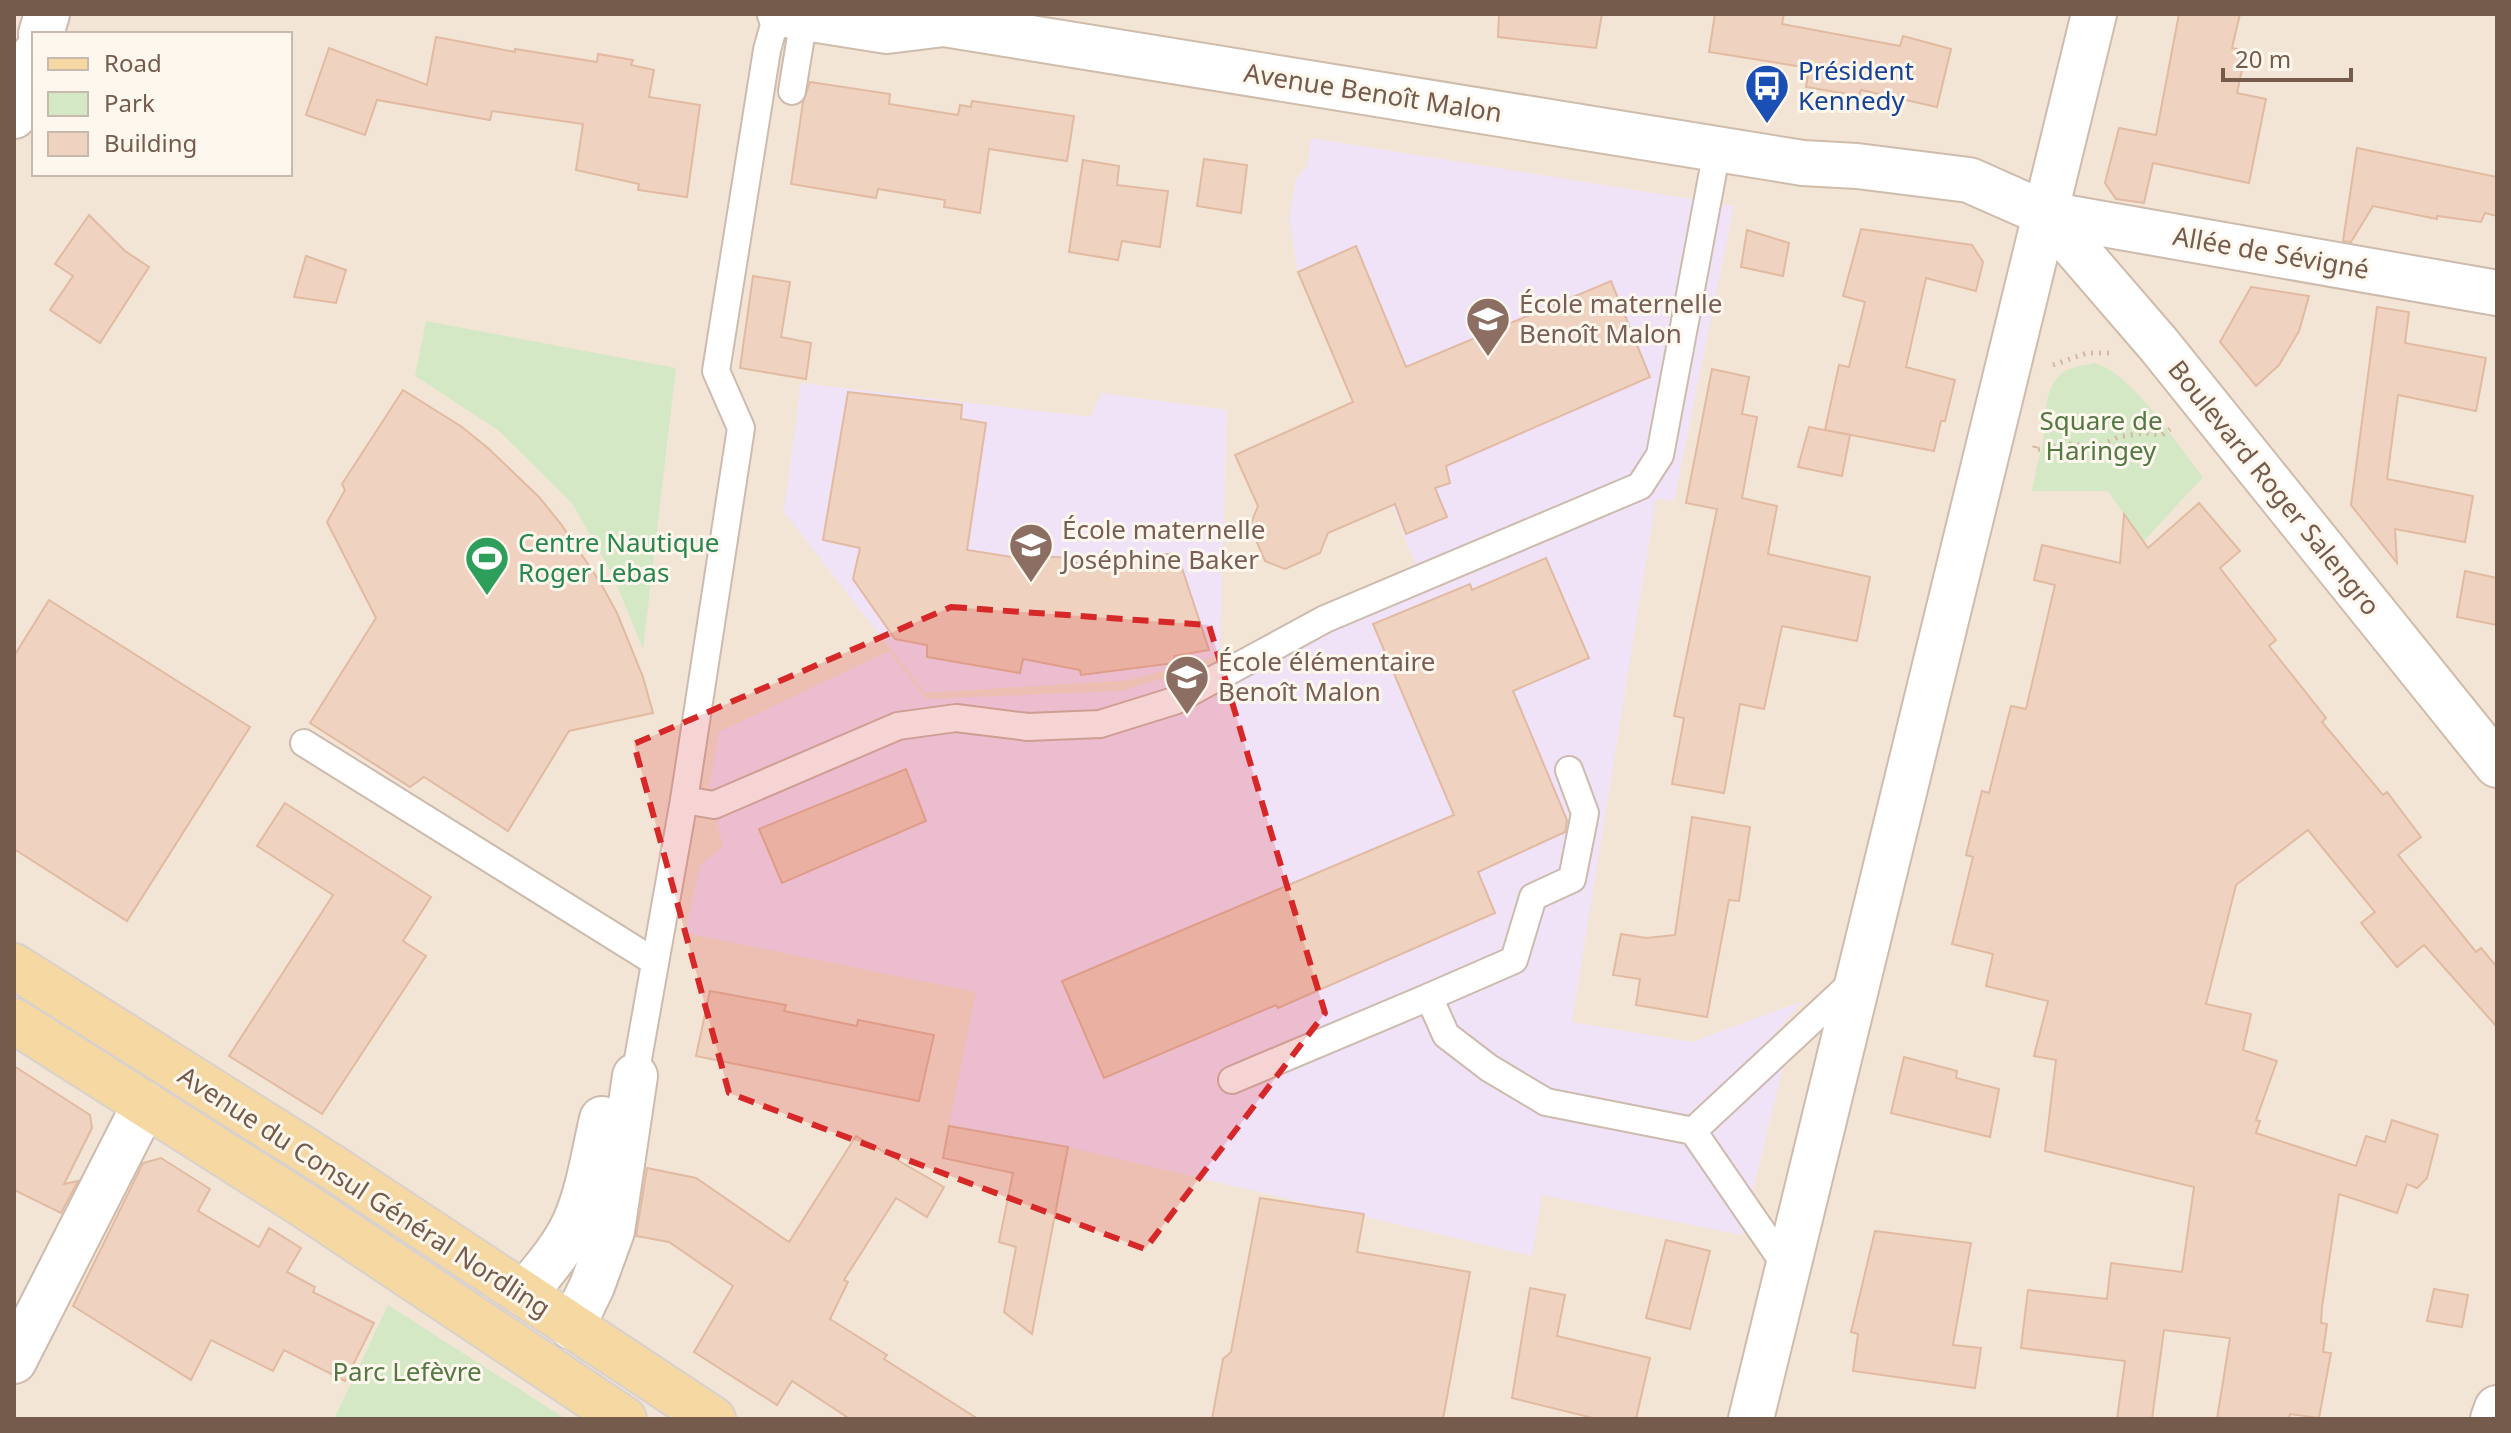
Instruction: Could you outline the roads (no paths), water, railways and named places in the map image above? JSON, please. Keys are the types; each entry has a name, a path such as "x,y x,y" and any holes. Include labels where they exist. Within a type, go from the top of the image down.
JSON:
{"main road":[{"path":"1751,1419 2094,14"},
{"name":"Avenue Benoît Malon","path":"788,15 887,31 932,19 1803,163 1854,186 1947,206 2046,214"},
{"path":"14,116 32,61"},
{"name":"Allée de Sévigné","path":"2046,214 2497,293"},
{"name":"Boulevard Roger Salengro","path":"2046,214 2159,345 2497,765"},
{"name":"Avenue du Consul Général Nordling","path":"14,966 329,1165 713,1419"},
{"name":"Avenue du Consul Général Nordling","path":"14,1021 305,1206 624,1419"},
{"path":"524,1294 553,1258 574,1224 585,1193 603,1115 635,1076"},
{"path":"572,1327 592,1286 612,1231 635,1076"},
{"path":"14,1361 145,1104"},
{"path":"2493,1419 2497,1408"}],"lane":[{"path":"788,15 792,91"},
{"path":"635,1076 684,800 741,428 716,371 767,50 788,15"},
{"path":"684,800 714,805 898,726 956,718 1028,727 1100,724 1174,701 1325,619 1640,486 1660,455 1717,150"},
{"path":"304,743 655,962"},
{"path":"1232,1080 1514,960 1533,897 1572,879 1585,813 1569,770"},
{"path":"1693,1131 1859,976"},
{"path":"1429,997 1446,1035 1489,1068 1546,1102 1693,1131 1788,1269"}],"place":[{"name":"Président Kennedy","path":"1767,125"},
{"name":"École maternelle Benoît Malon","path":"1488,358"},
{"name":"École maternelle Joséphine Baker","path":"1031,584"},
{"name":"Centre Nautique Roger Lebas","path":"487,597"},
{"name":"École élémentaire Benoît Malon","path":"1187,716"}],"park label":[{"name":"Square de Haringey","path":"2101,436"},
{"name":"Parc Lefèvre","path":"407,1372"}]}
